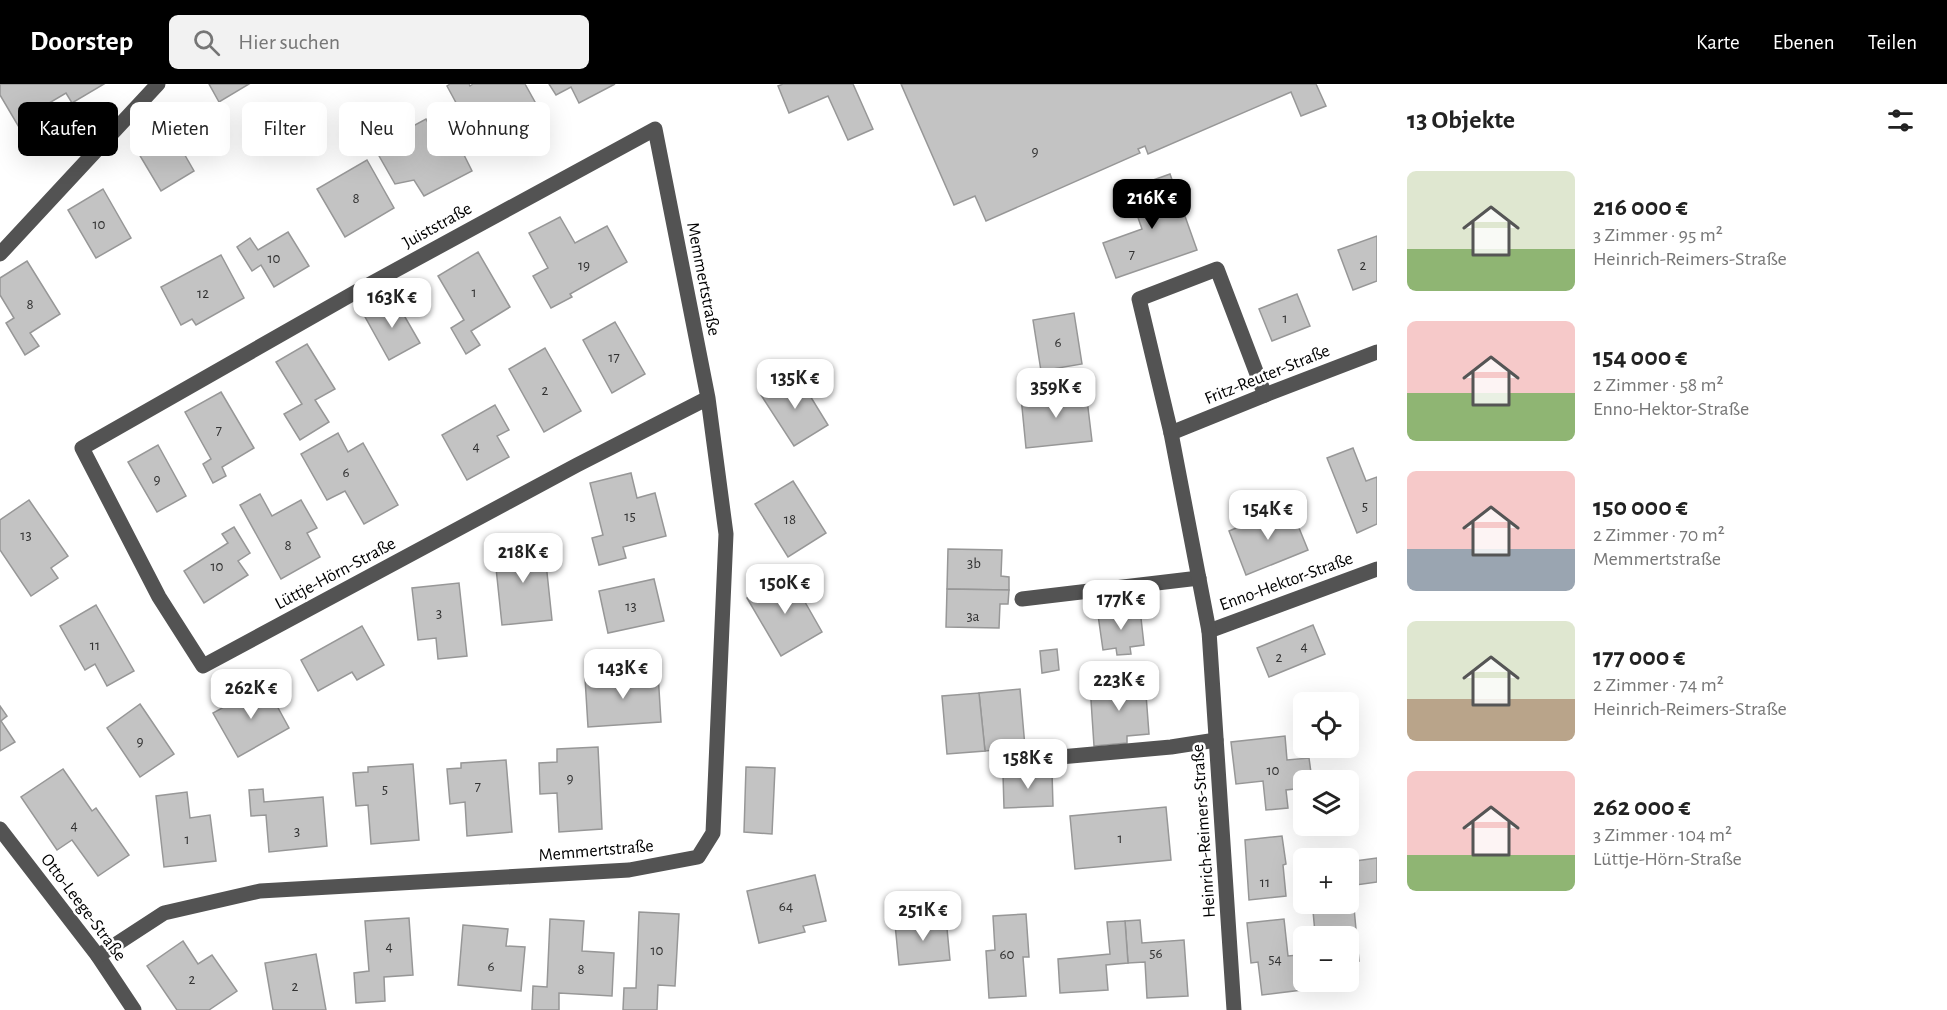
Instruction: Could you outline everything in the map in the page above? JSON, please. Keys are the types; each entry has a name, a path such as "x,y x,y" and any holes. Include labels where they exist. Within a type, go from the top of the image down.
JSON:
{"street":[{"path":"0,254 158,84"},
{"name":"Memmertstraße","path":"98,956 164,913 260,891 629,870 698,857 713,833 726,534 708,398 655,129"},
{"name":"Juiststraße","path":"82,448 361,289 655,129"},
{"name":"Heinrich-Reimers-Straße","path":"1234,1010 1209,631 1171,434 1139,299 1217,269 1264,394"},
{"name":"Fritz-Reuter-Straße","path":"1171,434 1264,394 1377,352"},
{"name":"Lüttje-Hörn-Straße","path":"82,448 159,597 203,666 576,465 708,398"},
{"name":"Enno-Hektor-Straße","path":"1209,631 1377,568"},
{"path":"1022,599 1199,578"},
{"path":"1027,760 1171,747 1216,740"},
{"name":"Otto-Leege-Straße","path":"0,829 98,956 134,1010"}],"building":[{"path":"0,84 104,84 74,102 66,93 51,102 18,102 18,126 0,95"},
{"path":"209,84 249,84 219,102"},
{"path":"450,84 469,84 470,86 473,84 525,84 535,102 456,102 447,86"},
{"path":"549,84 615,84 579,103 571,87 556,95"},
{"path":"783,84 853,84 873,129 848,140 828,96 789,113 778,86"},
{"path":"901,84 1316,84 1326,106 1301,116 1291,92 1148,154 1145,146 1138,149 1140,153 986,221 975,196 954,205"},
{"path":"426,119 427,121 427,156 464,156 472,171 424,196 414,180 395,184 379,156 415,156 415,125"},
{"path":"140,156 185,156 194,171 161,191"},
{"path":"367,160 394,208 345,237 317,189"},
{"path":"1170,174 1197,250 1116,278 1103,243 1142,229 1128,189"},
{"path":"103,189 131,238 96,258 68,210"},
{"path":"560,217 575,243 607,226 627,262 570,294 572,297 551,308 533,276 548,268 529,233"},
{"path":"288,232 309,266 274,287 261,265 252,271 237,247 250,238 258,250"},
{"path":"1377,236 1377,281 1353,290 1338,250"},
{"path":"478,252 510,307 471,331 480,345 466,354 451,328 464,320 438,276"},
{"path":"221,255 244,298 196,325 192,319 181,325 161,287"},
{"path":"27,261 60,314 30,333 39,346 25,355 6,323 14,318 0,295 0,278"},
{"path":"1297,294 1310,326 1272,341 1259,309"},
{"path":"394,298 420,343 389,360 364,315"},
{"path":"1074,313 1082,364 1041,371 1033,320"},
{"path":"615,322 645,374 612,393 583,340"},
{"path":"307,344 335,389 315,400 329,422 300,440 284,414 302,404 276,362"},
{"path":"545,348 581,411 544,432 509,369"},
{"path":"796,373 828,425 794,446 761,395"},
{"path":"1086,391 1092,441 1026,448 1021,397"},
{"path":"221,392 254,448 222,467 226,476 213,483 203,464 211,459 185,412"},
{"path":"495,405 509,430 497,436 509,457 467,480 442,435"},
{"path":"338,433 348,452 363,443 398,505 364,524 345,491 327,500 301,454"},
{"path":"158,445 186,496 157,512 128,462"},
{"path":"1353,448 1366,481 1377,477 1377,524 1357,533 1327,458"},
{"path":"631,473 637,498 655,493 666,536 623,547 626,558 599,565 592,538 603,535 590,483"},
{"path":"793,481 826,533 788,557 755,504"},
{"path":"260,494 272,516 301,500 317,528 307,533 320,557 281,579 240,505"},
{"path":"29,500 68,556 51,568 58,578 31,596 0,550 0,520"},
{"path":"1290,506 1308,550 1246,575 1229,531"},
{"path":"234,527 250,553 238,561 248,575 204,603 184,571 228,543 222,534"},
{"path":"544,544 552,620 502,625 494,549"},
{"path":"948,549 1002,550 1001,576 1009,577 1009,590 947,589"},
{"path":"789,574 822,632 781,656 747,598"},
{"path":"654,579 664,621 608,633 599,591"},
{"path":"459,583 467,656 438,659 436,638 418,640 412,588"},
{"path":"947,589 1009,590 1008,604 1000,604 999,628 946,627"},
{"path":"96,605 134,671 107,686 95,664 85,670 60,626"},
{"path":"1140,609 1144,645 1130,647 1131,654 1117,655 1116,648 1103,650 1098,615"},
{"path":"1313,625 1325,654 1269,677 1257,648"},
{"path":"362,626 384,665 357,680 352,672 318,691 301,660"},
{"path":"1057,649 1059,670 1042,673 1040,651"},
{"path":"658,673 661,722 588,727 585,678"},
{"path":"1145,681 1149,734 1127,736 1127,743 1094,746 1090,685"},
{"path":"265,684 289,728 238,757 213,713"},
{"path":"1020,689 1025,747 985,751 979,693"},
{"path":"979,693 985,751 947,754 942,696"},
{"path":"140,704 174,754 140,777 107,728"},
{"path":"0,706 7,716 1,721 15,742 0,751"},
{"path":"1285,736 1287,760 1309,758 1311,770 1293,770 1293,789 1286,790 1288,808 1266,810 1263,781 1236,784 1231,742"},
{"path":"598,747 602,829 559,832 557,793 540,794 539,763 557,762 557,749"},
{"path":"506,760 512,832 467,836 465,802 450,804 447,769 461,768 461,763"},
{"path":"413,764 419,840 371,844 368,805 356,806 353,773 368,772 368,767"},
{"path":"746,767 775,768 772,834 744,832"},
{"path":"63,769 92,811 96,808 129,855 98,876 72,840 57,850 21,797"},
{"path":"1052,772 1053,806 1004,808 1003,774"},
{"path":"263,789 264,802 323,797 327,846 269,852 266,815 251,816 249,790"},
{"path":"187,792 190,818 210,815 216,861 164,867 156,796"},
{"path":"1166,807 1171,860 1075,869 1070,816"},
{"path":"1282,836 1286,864 1283,865 1286,896 1249,900 1245,840"},
{"path":"1377,858 1377,882 1359,885 1359,860"},
{"path":"815,875 826,921 803,926 805,932 759,943 747,891"},
{"path":"639,912 679,914 675,986 658,985 657,1010 623,1010 624,988 636,988"},
{"path":"1026,914 1029,957 1023,957 1026,996 989,998 986,951 995,950 993,916"},
{"path":"1313,914 1355,914 1356,926 1314,926"},
{"path":"409,918 413,975 384,977 385,1001 356,1003 354,973 369,971 365,921"},
{"path":"946,918 950,960 899,965 895,924"},
{"path":"550,919 584,921 582,951 614,953 612,996 559,993 559,1010 532,1010 533,986 547,987"},
{"path":"1284,919 1288,956 1293,956 1293,991 1262,995 1258,962 1251,963 1247,923"},
{"path":"1140,920 1142,943 1184,940 1188,996 1147,998 1145,962 1128,963 1125,921"},
{"path":"1125,921 1128,963 1106,965 1108,990 1060,993 1058,959 1110,954 1107,922"},
{"path":"463,925 508,929 506,946 525,947 521,991 458,985"},
{"path":"183,941 198,964 212,955 237,991 209,1010 177,1010 147,966"},
{"path":"316,954 326,1010 273,1010 265,963"}]}
